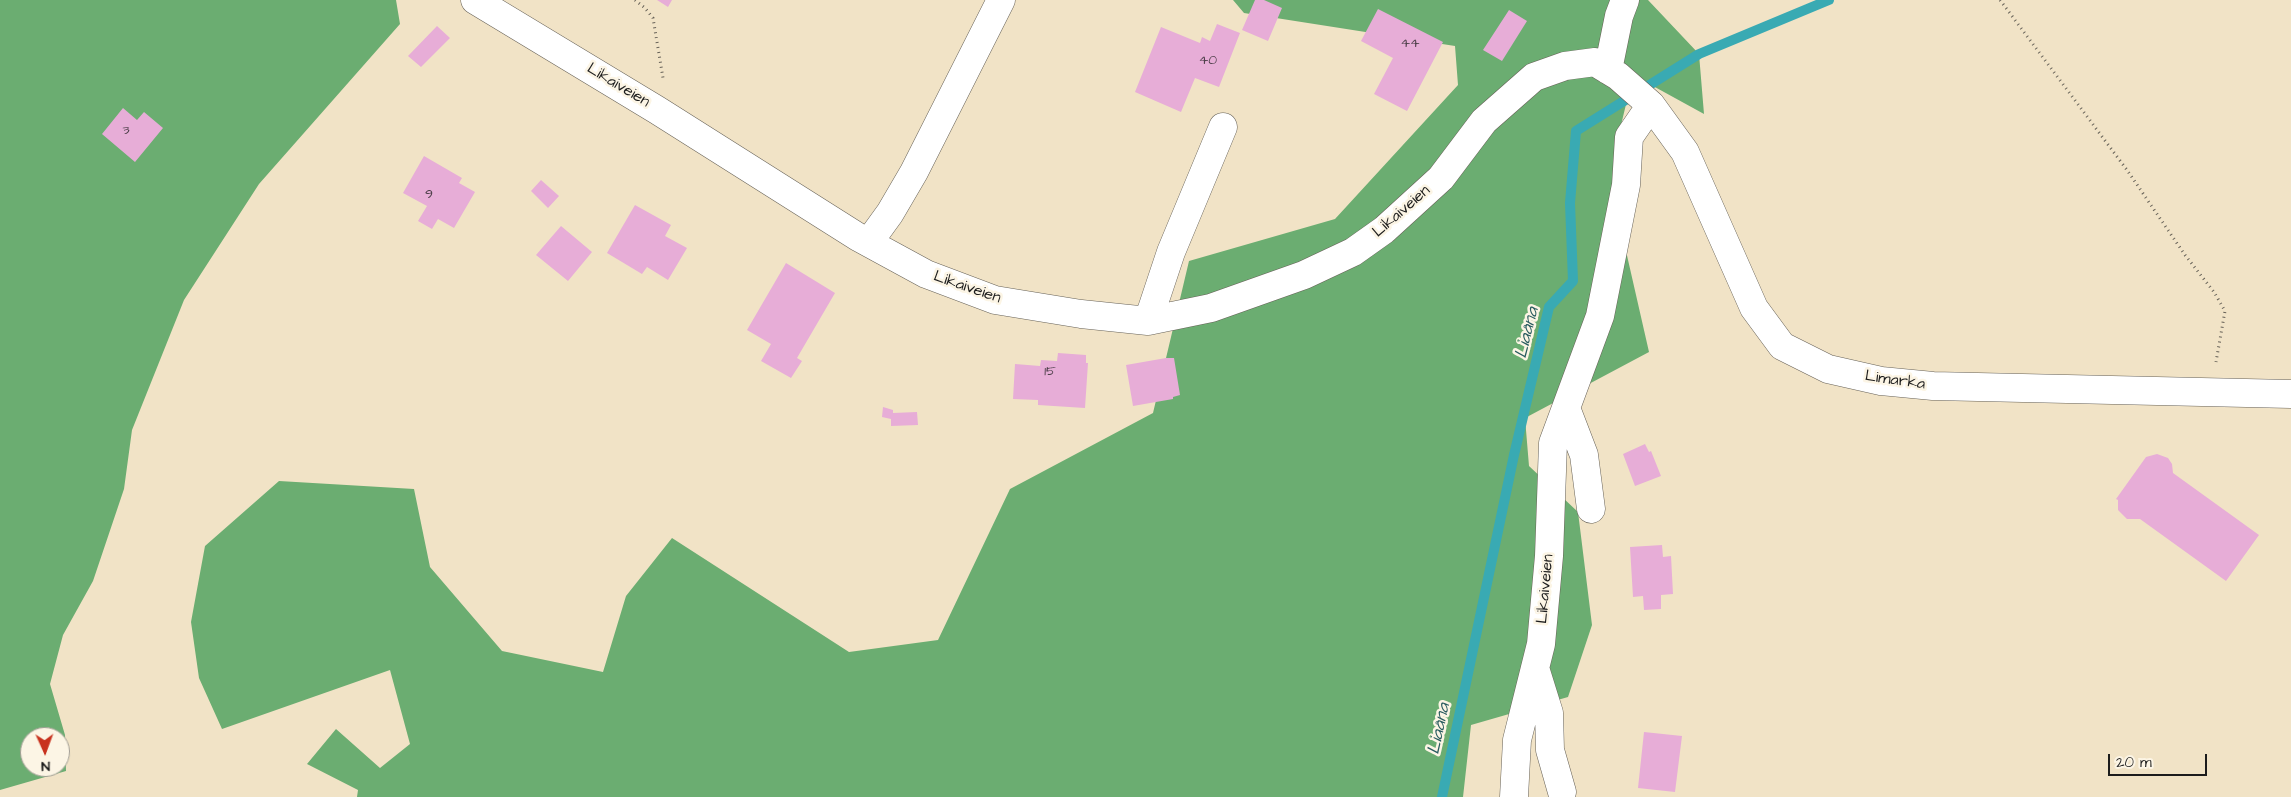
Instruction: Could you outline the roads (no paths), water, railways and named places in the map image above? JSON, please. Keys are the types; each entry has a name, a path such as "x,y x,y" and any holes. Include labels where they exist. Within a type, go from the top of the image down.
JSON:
{"street":[{"name":"Likaiveien","path":"475,0 658,110 869,242 926,274 995,300 1081,314 1148,321 1211,308 1304,275 1353,252 1384,230 1441,178 1484,121 1534,77 1565,66 1595,62 1608,70 1651,105 1629,137 1626,185 1600,316 1553,443 1549,556 1541,644 1517,740 1514,797"},
{"path":"869,242 890,213 914,172 1001,0"},
{"path":"1608,70 1619,16 1625,0"},
{"name":"Limarka","path":"1651,105 1685,152 1754,308 1782,346 1828,369 1881,381 1934,386 2291,394"},
{"path":"1148,321 1172,252 1223,127"},
{"path":"1566,408 1584,454 1591,509"},
{"path":"1535,668 1549,713 1550,750 1562,792"}],"waterway":[{"name":"Liaåna","path":"1442,797 1514,455 1549,307 1573,281 1570,203 1576,131 1699,54 1829,0"}]}
